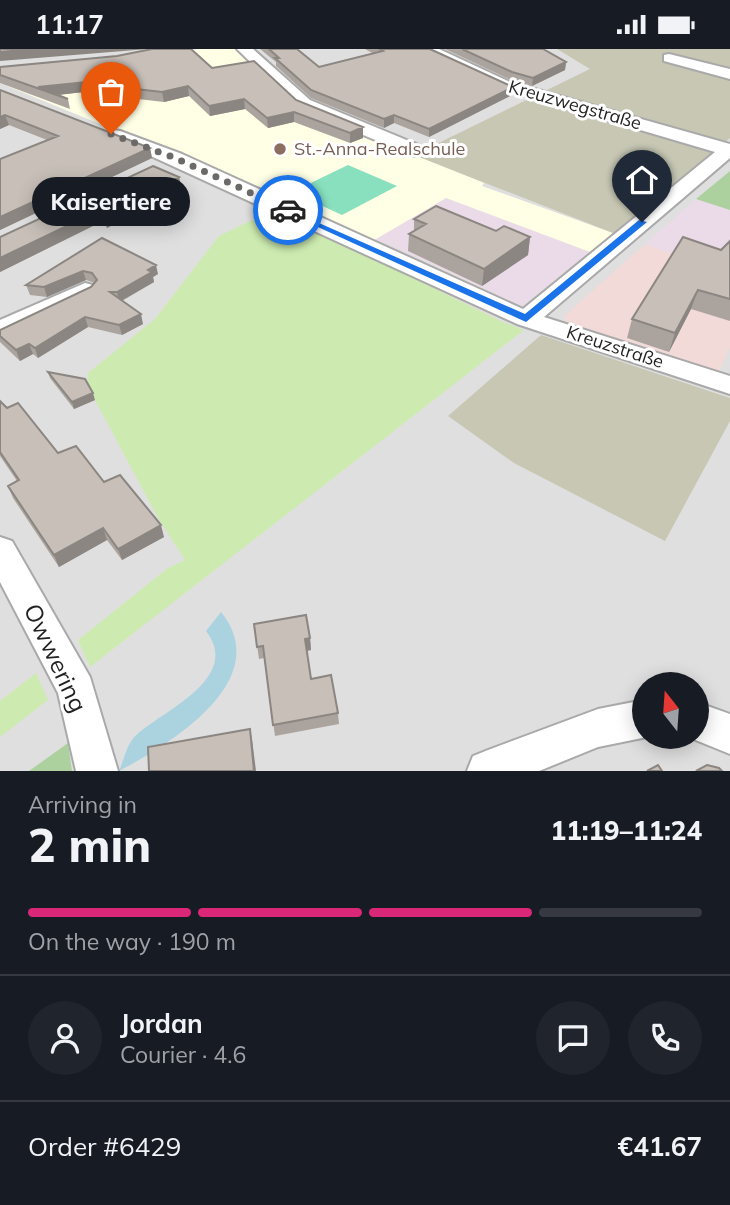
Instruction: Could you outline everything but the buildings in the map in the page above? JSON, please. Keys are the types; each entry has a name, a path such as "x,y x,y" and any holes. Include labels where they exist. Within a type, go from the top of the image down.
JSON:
{"street":[{"path":"244,49 304,104 415,150"},
{"name":"Kreuzwegstraße","path":"426,49 504,85 729,149"},
{"path":"669,58 730,73"},
{"name":"Kreuzstraße","path":"99,129 175,158 526,319 730,385"},
{"path":"526,319 729,149"},
{"path":"150,170 175,158"},
{"path":"0,329 85,290"},
{"name":"Owwering","path":"0,550 76,690 97,771"},
{"path":"488,771 598,728 632,721"},
{"path":"709,726 730,734"}],"shaded area":[{"path":"0,49 730,49 730,771 0,771"},
{"name":"St.-Anna-Realschule","path":"198,49 236,49 298,107 484,183 482,186 613,233 590,252 446,198 371,242 278,197 0,83"},
{"path":"557,49 730,49 730,138 613,233 414,155 590,69"},
{"path":"446,198 590,252 522,306 384,242 378,245 371,242"},
{"path":"696,199 730,210 730,274 645,244"},
{"path":"645,244 730,274 730,347 718,374 570,325 565,320 564,316"},
{"path":"541,335 730,398 730,421 665,541 514,463 448,416"}],"green space":[{"path":"348,165 397,186 342,215 292,192"},
{"path":"730,171 730,210 696,199"},
{"path":"273,210 524,330 90,667 78,640 168,568 185,560 158,518 87,385 88,373 155,319 219,236"},
{"path":"36,673 48,700 0,737 0,701"},
{"path":"68,743 72,771 29,771"}],"water":[{"path":"221,612 234,637 235,662 226,685 210,707 188,727 119,771 132,740 205,681 214,666 215,649 206,631"}],"way so far":[{"path":"111,134 175,158 288,210"}],"place":[{"name":"Kaisertiere","path":"111,134"},
{"name":"St.-Anna-Realschule","path":"280,149"}],"route":[{"path":"288,210 526,319 642,222"}]}
